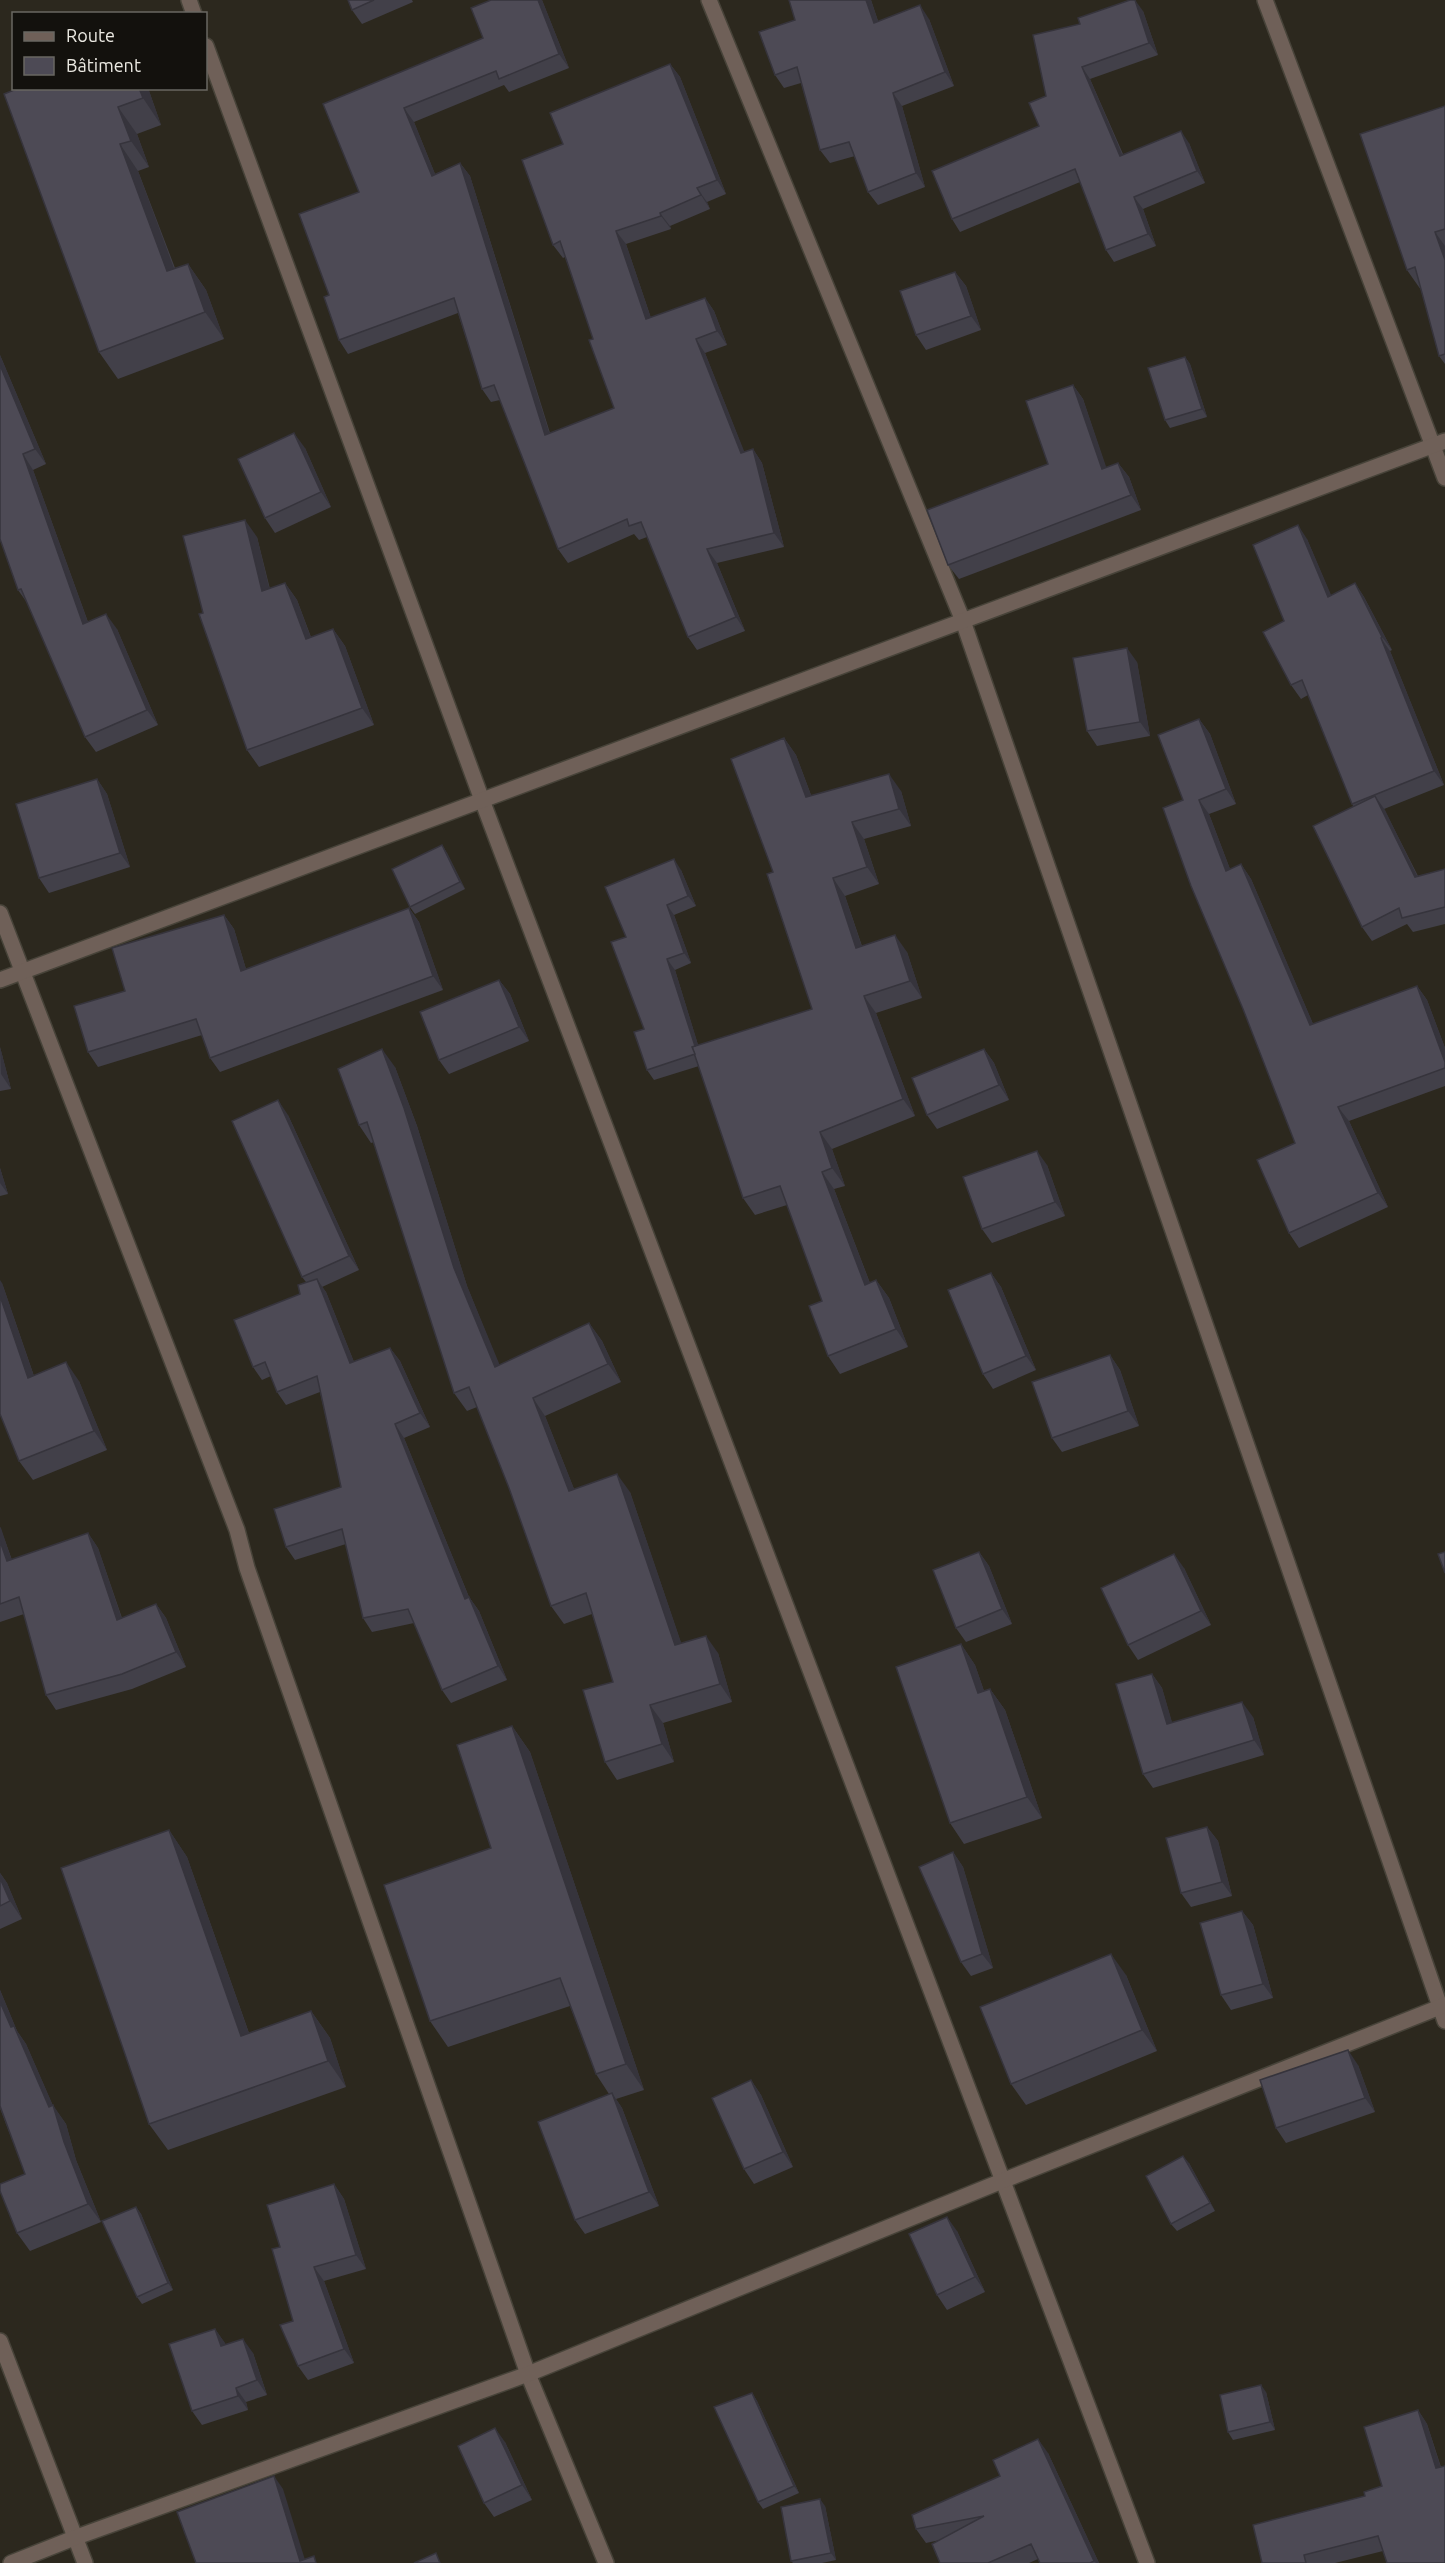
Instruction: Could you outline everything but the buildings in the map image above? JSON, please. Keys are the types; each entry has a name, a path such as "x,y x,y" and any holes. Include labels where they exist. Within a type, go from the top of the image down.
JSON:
{"street":[{"path":"11,2563 74,2538 528,2374 1002,2181 1443,2011 963,621 710,0"},
{"path":"1265,0 1439,443 1445,478"},
{"path":"207,49 482,800 1147,2563"},
{"path":"0,980 1439,443"},
{"path":"0,913 237,1530 247,1568 528,2374 606,2563"},
{"path":"0,2341 85,2563"}]}
